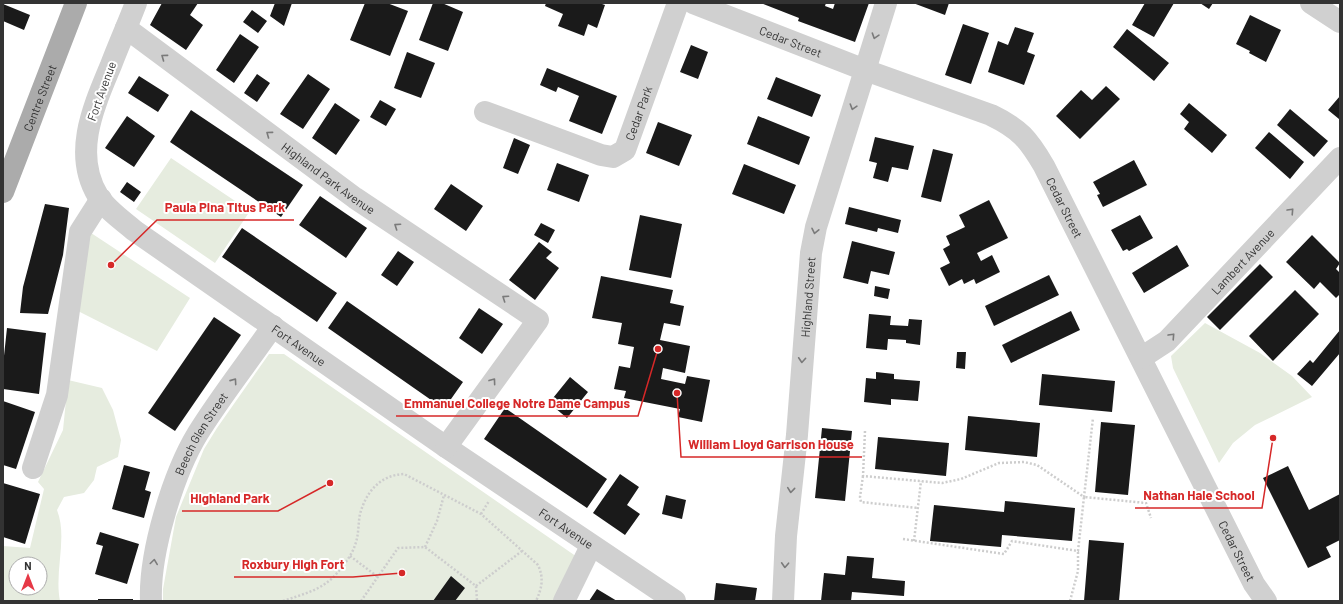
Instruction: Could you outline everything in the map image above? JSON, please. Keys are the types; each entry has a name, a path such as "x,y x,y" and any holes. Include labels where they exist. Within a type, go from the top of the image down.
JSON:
{"main road":[{"name":"Centre Street","path":"3,192 76,3"}],"street":[{"name":"Fort Avenue","path":"136,3 93,108 86,136 87,161 93,184 109,210 135,231 446,447 591,546 675,601"},
{"name":"Cedar Park","path":"485,112 601,155 614,157 625,150 678,3"},
{"name":"Cedar Street","path":"693,3 865,70 991,115 1011,125 1029,141 1044,166 1254,584 1266,601"},
{"name":"Highland Street","path":"783,601 786,536 811,253 816,227 886,3"},
{"path":"1311,3 1340,22"},
{"name":"Highland Park Avenue","path":"126,28 355,198 538,320 446,447"},
{"name":"Lambert Avenue","path":"1141,358 1167,341 1340,158"},
{"path":"33,468 57,395 80,232 101,199"},
{"name":"Beech Glen Street","path":"151,601 153,562 163,521 188,454 198,434 273,326"},
{"path":"564,601 591,546"}],"path":[{"path":"1070,601 1078,571 1078,551 1093,418"},
{"path":"865,432 863,476 860,497 861,502 918,508"},
{"path":"863,476 921,481 954,481 999,463 1024,462 1037,465 1084,496 1146,503 1150,518"},
{"path":"283,601 317,589 327,583 337,573 355,545 363,508 372,489 377,482 395,474 404,474 481,514 538,565 542,573 542,585 536,601"},
{"path":"914,541 921,481"},
{"path":"425,547 437,521 444,495"},
{"path":"481,514 488,503"},
{"path":"903,539 1004,554 1012,541 1078,551"},
{"path":"361,601 398,548 425,547 476,586 477,601"},
{"path":"476,586 522,551"},
{"path":"349,556 378,577"}],"shaded area":[{"path":"171,158 250,211 215,263 136,209"},
{"path":"88,231 190,298 157,351 74,309"},
{"path":"1205,323 1260,353 1292,376 1312,397 1255,425 1233,443 1219,463 1173,368 1171,356"},
{"path":"269,354 284,354 580,559 558,601 163,601 163,589 176,517 204,449"},
{"path":"68,380 102,388 113,410 121,440 118,457 97,467 94,480 84,493 64,497 57,510 61,532 59,578 60,601 3,601 3,546 30,548 44,489 38,482 63,430"}],"building":[{"path":"162,3 198,3 190,15 203,25 186,50 150,25"},
{"path":"275,3 292,3 284,26 270,16"},
{"path":"365,3 387,3 408,11 390,56 350,40"},
{"path":"433,3 442,3 463,12 448,51 419,40"},
{"path":"546,3 599,3 605,5 597,28 588,24 584,36 558,26 563,14 545,6"},
{"path":"761,3 826,3 825,6 833,9 835,3 869,3 855,42 798,21 799,18"},
{"path":"913,3 949,3 945,15"},
{"path":"1145,3 1174,3 1154,37 1132,25"},
{"path":"1200,3 1213,3 1209,9"},
{"path":"3,4 30,15 24,30 3,21"},
{"path":"252,10 267,21 258,33 243,22"},
{"path":"1250,15 1281,30 1266,62 1249,53 1250,51 1236,44"},
{"path":"963,24 989,33 971,84 945,75"},
{"path":"1015,27 1034,33 1027,52 1035,55 1024,85 988,72 998,41 1008,45"},
{"path":"1127,29 1169,63 1154,81 1113,47"},
{"path":"240,34 259,47 234,83 216,70"},
{"path":"691,45 708,52 698,79 680,72"},
{"path":"407,52 435,63 421,98 394,88"},
{"path":"547,68 617,96 602,134 569,121 579,96 558,87 556,92 540,85"},
{"path":"257,74 270,83 257,102 244,93"},
{"path":"308,74 330,89 303,129 280,114"},
{"path":"139,76 169,95 158,112 128,93"},
{"path":"776,77 821,95 812,117 767,99"},
{"path":"1106,86 1120,99 1080,139 1056,116 1081,90 1092,100"},
{"path":"1340,96 1340,118 1339,119 1328,110"},
{"path":"380,100 396,109 386,126 370,117"},
{"path":"335,103 360,120 336,155 312,138"},
{"path":"1189,103 1227,135 1212,153 1184,129 1189,122 1180,114"},
{"path":"1290,109 1328,141 1314,157 1277,125"},
{"path":"191,110 303,185 281,217 170,142"},
{"path":"127,116 155,136 134,167 105,148"},
{"path":"758,116 810,137 799,165 747,144"},
{"path":"658,122 692,135 679,166 646,153"},
{"path":"1269,132 1304,162 1290,179 1255,148"},
{"path":"875,137 914,146 908,170 892,167 888,182 873,178 877,163 869,161"},
{"path":"514,138 530,145 518,174 503,168"},
{"path":"933,149 953,154 941,202 921,197"},
{"path":"1134,160 1147,185 1103,207 1097,195 1100,194 1093,182"},
{"path":"557,163 589,175 579,202 547,190"},
{"path":"744,164 796,185 784,214 732,194"},
{"path":"127,182 141,192 134,202 120,192"},
{"path":"451,184 483,206 466,231 434,209"},
{"path":"320,196 367,228 346,258 299,225"},
{"path":"989,200 1008,238 977,253 981,261 992,255 1000,272 976,284 974,279 964,284 962,279 949,286 940,268 950,263 943,249 950,245 946,236 965,227 959,215"},
{"path":"45,204 69,208 63,255 48,314 20,313 23,287"},
{"path":"849,207 901,220 898,233 878,228 877,232 845,224"},
{"path":"640,215 682,224 671,278 629,270"},
{"path":"1140,215 1153,238 1129,251 1127,249 1123,251 1111,230"},
{"path":"541,223 555,230 548,243 534,235"},
{"path":"242,228 337,293 317,322 222,257"},
{"path":"1312,235 1340,263 1336,269 1340,273 1340,294 1336,298 1320,282 1314,289 1286,262"},
{"path":"852,241 895,252 889,275 871,271 868,284 843,278"},
{"path":"539,242 552,252 546,258 559,268 535,300 509,280"},
{"path":"1177,245 1189,266 1144,293 1132,273"},
{"path":"398,251 414,262 397,286 381,275"},
{"path":"1260,264 1273,277 1220,330 1207,317"},
{"path":"1049,275 1059,295 994,326 985,306"},
{"path":"601,276 673,290 670,303 684,306 680,326 664,323 660,340 690,346 685,373 663,368 661,379 685,384 687,376 710,380 702,422 678,417 680,409 624,398 626,391 614,389 619,366 630,368 634,347 618,344 622,323 592,318"},
{"path":"875,286 890,289 888,299 874,296"},
{"path":"1295,290 1319,314 1273,361 1249,336"},
{"path":"347,301 463,382 444,409 328,328"},
{"path":"479,308 503,324 482,354 459,338"},
{"path":"1071,311 1080,330 1011,363 1002,345"},
{"path":"869,314 891,316 890,325 908,326 909,319 922,320 920,345 906,343 906,340 888,339 887,350 866,348"},
{"path":"214,317 241,335 175,431 148,413"},
{"path":"7,328 46,333 39,394 3,389 3,365"},
{"path":"1340,330 1340,353 1312,386 1297,374 1310,360 1313,363"},
{"path":"957,352 966,352 965,369 956,368"},
{"path":"876,372 894,374 894,379 920,381 918,401 891,399 891,405 864,402 866,378 876,379"},
{"path":"1042,374 1115,381 1112,412 1039,405"},
{"path":"570,377 588,392 567,418 549,403"},
{"path":"3,401 35,412 16,469 3,465"},
{"path":"505,408 607,479 587,508 484,439"},
{"path":"968,416 1040,423 1037,457 965,450"},
{"path":"1101,422 1135,425 1128,495 1095,492"},
{"path":"822,428 852,431 845,501 815,498"},
{"path":"878,437 949,443 946,476 875,469"},
{"path":"124,465 150,472 145,490 151,492 144,518 112,509"},
{"path":"1288,466 1309,510 1340,494 1340,540 1326,547 1331,557 1308,568 1263,478"},
{"path":"620,474 639,487 627,505 640,514 625,535 593,513"},
{"path":"3,483 40,494 25,544 3,537"},
{"path":"666,495 686,500 682,519 662,514"},
{"path":"1005,501 1075,508 1072,541 1002,535 1001,547 930,541 934,505 1004,512"},
{"path":"100,532 139,544 127,584 95,574 103,546 96,544"},
{"path":"1089,540 1124,543 1119,601 1084,601"},
{"path":"847,556 874,558 872,578 905,581 904,596 852,592 851,601 821,601 824,573 845,575"},
{"path":"451,576 465,588 455,601 433,601"},
{"path":"716,583 757,588 755,601 714,601"},
{"path":"597,589 617,601 589,601"},
{"path":"98,599 133,599 133,601 98,601"}],"place":[{"name":"Paula Pina Titus Park","path":"111,265"},
{"name":"Emmanuel College Notre Dame Campus","path":"658,349"},
{"name":"William Lloyd Garrison House","path":"677,393"},
{"name":"Nathan Hale School","path":"1273,438"},
{"name":"Highland Park","path":"330,483"},
{"name":"Roxbury High Fort","path":"402,573"}]}
